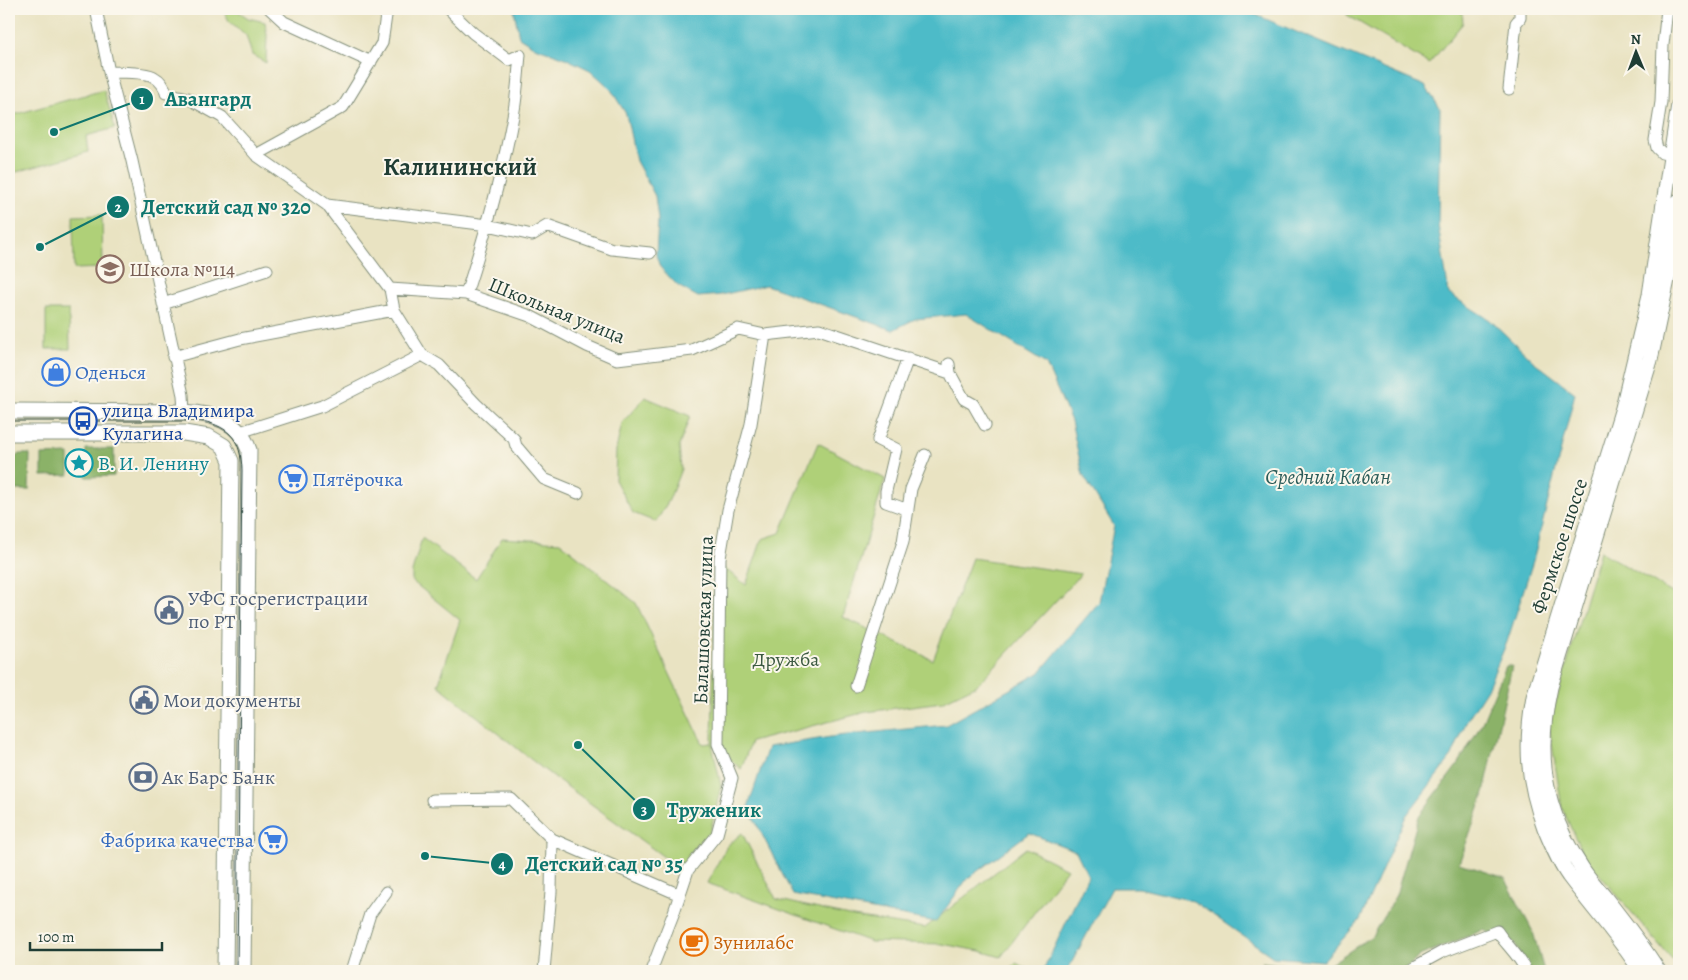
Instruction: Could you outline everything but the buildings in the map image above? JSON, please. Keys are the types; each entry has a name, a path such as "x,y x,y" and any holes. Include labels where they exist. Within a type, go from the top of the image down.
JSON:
{"main road":[{"name":"Фермское шоссе","path":"1641,971 1617,936 1568,875 1556,854 1536,804 1530,778 1529,722 1534,697 1623,408 1650,295 1679,105"},
{"name":"Фермское шоссе","path":"1658,971 1643,948 1580,867 1559,827 1545,780 1542,732 1550,687 1650,360 1668,275 1679,201"},
{"path":"9,411 203,413 219,417 231,424 246,440 249,450 243,971"},
{"path":"9,433 184,433 209,437 224,446 232,461 225,971"}],"street":[{"path":"96,9 109,72 132,161 173,357 183,395 184,412"},
{"path":"270,9 284,22 371,62"},
{"path":"256,155 343,107 382,43 387,9"},
{"path":"448,9 473,34 508,60 520,55 514,115 488,225 466,294"},
{"path":"1509,89 1516,23 1520,18 1520,9"},
{"path":"1667,9 1663,44 1661,102 1655,140 1662,153 1672,155"},
{"path":"109,72 154,76 165,88 166,93 188,98 222,117 256,155 327,205 390,289 394,310 422,355 439,365 476,404 514,439 516,446 544,479 578,494"},
{"path":"327,205 488,225 532,235 547,226 612,249 650,253"},
{"path":"162,304 267,270"},
{"name":"Школьная улица","path":"390,289 466,294 530,316 617,359 692,350 738,329 765,334 819,329 908,358 950,368 964,399 973,404 985,425"},
{"path":"173,357 240,338 394,310"},
{"name":"Балашовская улица","path":"651,971 688,870 717,834 732,778 718,744 720,558 728,510 751,424 765,334"},
{"path":"240,432 322,406 422,355"},
{"path":"908,358 878,440 896,449 886,491 886,502 908,510"},
{"path":"856,686 903,542 912,489 925,455"},
{"path":"432,800 511,799 552,839 680,895"},
{"path":"544,971 552,839"},
{"path":"352,971 370,914 386,892"},
{"path":"1408,971 1442,952 1497,931 1526,971"}],"green space":[{"path":"223,9 235,9 248,18 265,22 267,35 266,63 252,55 246,35 229,21"},
{"path":"1347,9 1462,9 1463,23 1429,64 1347,15"},
{"path":"104,90 115,128 86,136 88,152 9,174 9,116"},
{"path":"102,215 103,268 74,269 73,216"},
{"path":"46,310 69,310 70,349 46,349"},
{"path":"645,397 690,416 679,446 681,469 669,500 656,522 633,513 615,480 616,450 622,423"},
{"name":"Дружба","path":"818,443 885,479 843,617 933,660 972,558 1081,574 977,685 942,702 866,712 751,742 741,769 712,744 721,786 708,842 682,870 543,769 438,685 460,620 412,581 412,572 422,538 476,579 502,538 560,542 636,603 703,744 712,743 716,562 746,585 762,539 780,533"},
{"path":"86,449 114,449 114,476 86,477"},
{"path":"19,454 30,454 29,490 9,490 9,463"},
{"path":"69,454 69,475 42,476 42,455"},
{"path":"1600,551 1679,597 1679,968 1583,855 1562,808 1549,725"},
{"path":"1506,666 1512,666 1483,797 1459,863 1505,878 1533,932 1544,971 1530,971 1514,943 1483,930 1419,956 1405,971 1269,971 1262,962 1323,969 1372,936 1396,895 1419,816 1459,763 1482,723"},
{"path":"742,833 776,899 853,917 925,928 1026,848 1067,869 1001,957 942,944 871,942 707,883 727,846"},
{"path":"1016,963 1032,971 1008,971"}],"water":[{"name":"Средний Кабан","path":"514,9 1242,9 1425,86 1440,108 1438,225 1449,294 1490,320 1533,361 1575,393 1533,561 1507,642 1487,689 1467,720 1452,756 1406,816 1360,920 1323,961 1273,957 1193,901 1139,888 1112,888 1067,971 1043,971 1088,876 1076,851 1029,833 967,879 936,922 793,895 748,807 768,747 837,736 946,725 1039,673 1099,602 1114,526 1083,475 1071,421 1046,364 966,314 915,319 893,330 766,285 721,295 698,297 678,286 660,267 656,255 658,219 655,196 636,161 626,114 610,88 590,70 563,57 535,47 519,37"}],"tram line":[{"path":"9,421 202,421 227,431 237,443 242,470 237,971"}],"place":[{"name":"Авангард","path":"54,132"},
{"name":"Детский сад № 320","path":"40,247"},
{"name":"Школа №114","path":"110,269"},
{"name":"Оденься","path":"56,372"},
{"name":"улица Владимира Кулагина","path":"83,421"},
{"name":"В. И. Ленину","path":"79,463"},
{"name":"Пятёрочка","path":"293,479"},
{"name":"УФС госрегистрации по РТ","path":"169,610"},
{"name":"Мои документы","path":"144,700"},
{"name":"Труженик","path":"578,745"},
{"name":"Ак Барс Банк","path":"143,777"},
{"name":"Фабрика качества","path":"273,840"},
{"name":"Детский сад № 35","path":"425,856"},
{"name":"Зунилабс","path":"694,942"}],"district":[{"name":"Калининский","path":"460,166"}]}
